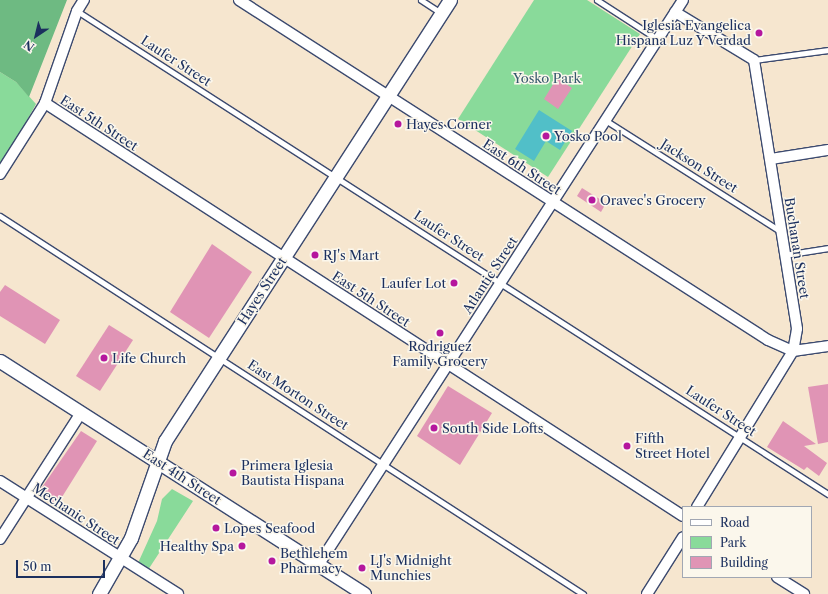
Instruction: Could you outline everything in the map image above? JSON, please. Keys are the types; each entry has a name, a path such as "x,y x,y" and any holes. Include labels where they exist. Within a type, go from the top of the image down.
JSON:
{"street":[{"path":"0,174 45,103 77,10 84,0"},
{"name":"East 6th Street","path":"239,0 768,340 793,351"},
{"name":"Hayes Street","path":"99,594 121,559 133,532 165,441 450,0"},
{"name":"Atlantic Street","path":"319,564 683,0"},
{"path":"675,12 754,60"},
{"name":"Buchanan Street","path":"698,506 793,351 797,329 780,231 771,159 754,60"},
{"name":"East 5th Street","path":"45,103 682,515"},
{"path":"771,159 828,150"},
{"path":"793,351 828,346"},
{"name":"East 4th Street","path":"0,361 364,594"},
{"path":"0,539 81,412"},
{"name":"Mechanic Street","path":"0,481 178,594"},
{"path":"647,594 682,540"},
{"path":"780,578 804,594"}],"lane":[{"path":"421,0 442,13"},
{"path":"597,0 657,39"},
{"name":"Laufer Street","path":"77,10 828,494"},
{"path":"754,60 828,50"},
{"name":"Jackson Street","path":"606,120 780,231"},
{"name":"East Morton Street","path":"0,216 583,594"},
{"path":"784,255 828,248"}],"green space":[{"path":"0,0 67,0 29,97 16,82 0,72"},
{"name":"Yosko Park","path":"534,0 587,0 640,34 548,177 458,119"},
{"path":"0,72 16,82 36,104 0,169"},
{"path":"172,489 193,501 148,570 138,563 157,521 162,499"}],"water":[{"name":"Yosko Pool","path":"539,110 572,131 560,150 546,141 534,161 515,149"}],"building":[{"path":"557,78 572,88 558,109 544,99"},
{"name":"Oravec's Grocery","path":"582,188 606,203 601,212 577,196"},
{"path":"212,244 252,272 209,338 170,312"},
{"path":"5,285 60,320 45,344 0,316 0,292"},
{"name":"Life Church","path":"109,325 133,340 100,391 76,376"},
{"path":"828,384 828,442 818,444 808,387"},
{"name":"South Side Lofts","path":"448,386 492,413 460,465 417,436"},
{"path":"783,421 816,444 804,446 827,463 819,476 807,467 804,470 767,447"},
{"path":"81,431 97,441 57,505 38,493"}],"place":[{"name":"Iglesia Evangelica Hispana Luz Y Verdad","path":"759,33"},
{"name":"Hayes Corner","path":"398,124"},
{"name":"Yosko Pool","path":"546,136"},
{"name":"Oravec's Grocery","path":"592,200"},
{"name":"RJ's Mart","path":"315,255"},
{"name":"Laufer Lot","path":"454,283"},
{"name":"Rodriguez Family Grocery","path":"440,333"},
{"name":"Life Church","path":"104,358"},
{"name":"South Side Lofts","path":"434,428"},
{"name":"Fifth Street Hotel","path":"627,446"},
{"name":"Primera Iglesia Bautista Hispana","path":"233,473"},
{"name":"Lopes Seafood","path":"216,528"},
{"name":"Healthy Spa","path":"242,546"},
{"name":"Bethlehem Pharmacy","path":"272,561"},
{"name":"LJ's Midnight Munchies","path":"362,568"}]}
